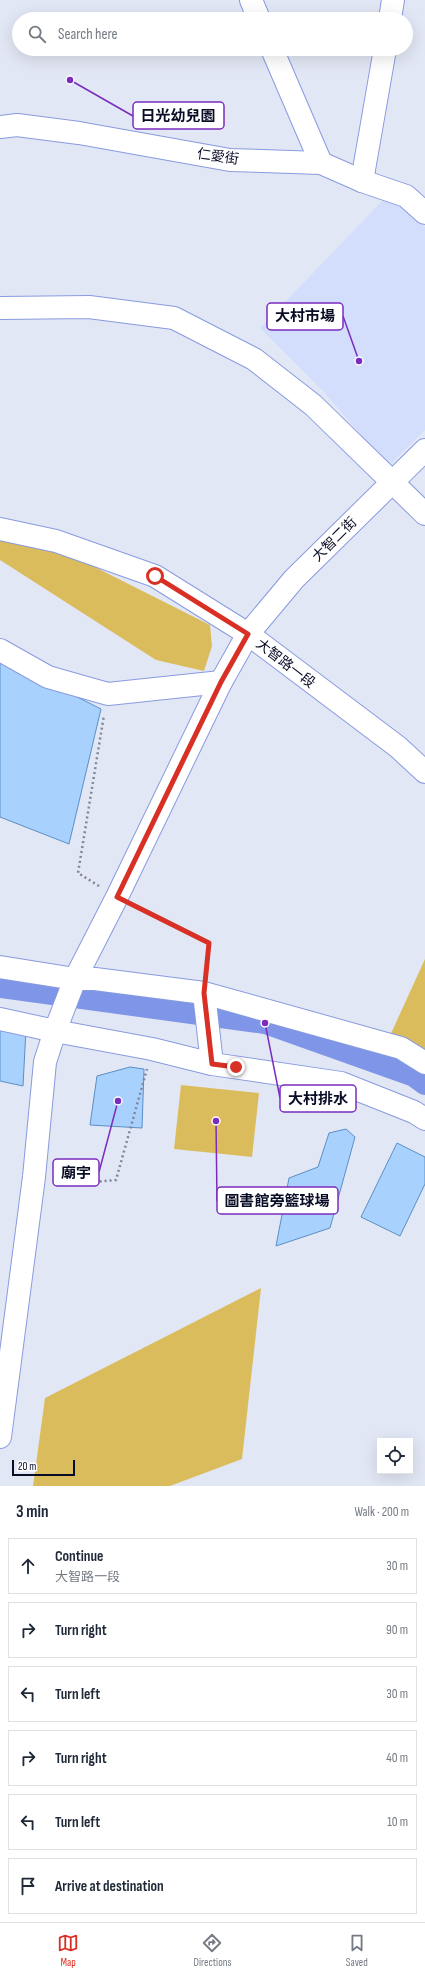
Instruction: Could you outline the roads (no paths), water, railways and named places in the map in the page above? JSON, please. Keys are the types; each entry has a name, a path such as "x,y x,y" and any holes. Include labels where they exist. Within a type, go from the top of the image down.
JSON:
{"street":[{"path":"251,0 256,12"},
{"path":"391,12 393,0"},
{"path":"275,56 321,163"},
{"path":"362,181 384,56"},
{"name":"仁愛街","path":"0,127 17,124 230,160 321,163 362,181 406,196 425,213"},
{"path":"0,308 89,308 174,318 254,359 313,405 425,514"},
{"name":"大智二街","path":"0,1437 34,1177 45,1062 55,1030 75,979 117,897 221,682 248,634 294,579 425,450"},
{"name":"大智路一段","path":"0,529 56,541 155,576 248,634 398,747 425,772"},
{"path":"0,650 48,678 108,694 221,682"},
{"path":"0,967 75,979 95,979 204,993 402,1048 425,1064"},
{"path":"204,993 212,1064"},
{"path":"0,1019 152,1049 212,1064 341,1083 414,1112 425,1119"}],"waterway":[{"path":"0,987 265,1023 414,1076 425,1084"}],"place":[{"name":"日光幼兒園","path":"70,80"},
{"name":"大村市場","path":"359,361"},
{"name":"大村排水","path":"265,1023"},
{"name":"廟宇","path":"118,1101"},
{"name":"圖書館旁籃球場","path":"216,1121"}]}
